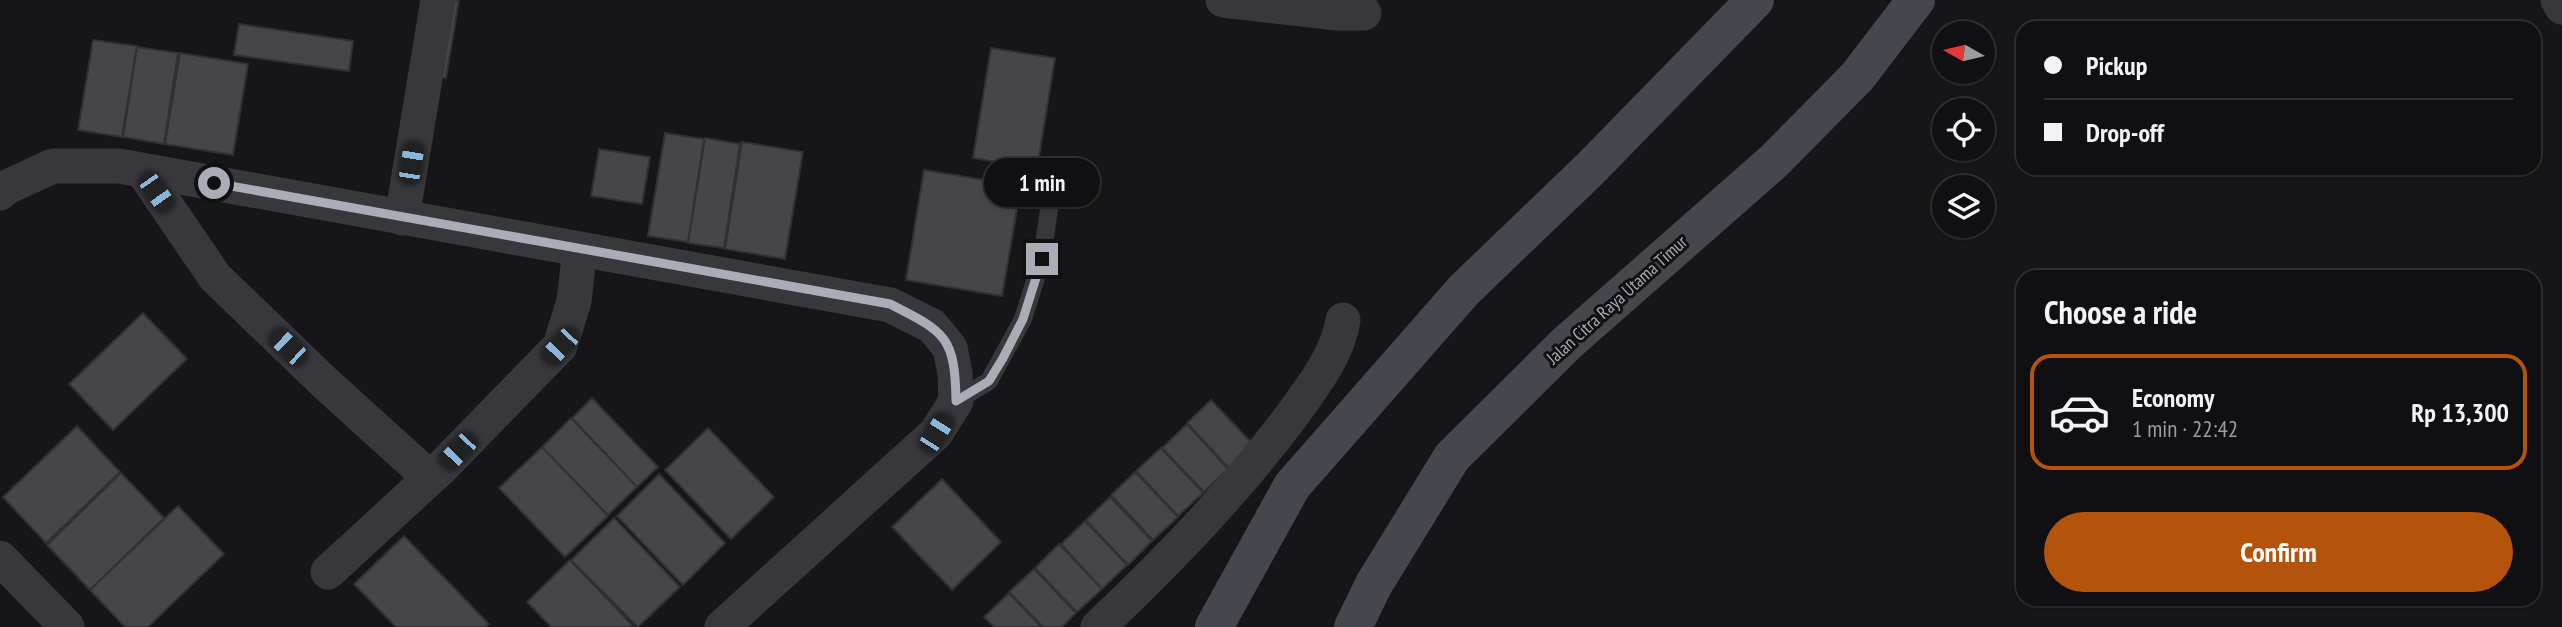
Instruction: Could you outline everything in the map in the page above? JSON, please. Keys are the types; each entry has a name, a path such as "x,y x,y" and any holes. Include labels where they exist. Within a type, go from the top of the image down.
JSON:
{"main road":[{"path":"1214,627 1292,486 1464,290 1590,169 1755,0"},
{"name":"Jalan Citra Raya Utama Timur","path":"1353,627 1374,584 1452,457 1567,343 1774,160 1857,77 1916,0"}],"street":[{"path":"402,218 438,0"},
{"path":"1223,0 1337,13 1364,13"},
{"path":"2558,0 2562,7"},
{"path":"0,193 7,187 53,166 119,166 890,304 932,326 950,348 956,373 956,401 936,433 722,627"},
{"path":"142,170 215,277 324,382 430,478"},
{"path":"328,572 430,478 560,346 574,301 580,249"},
{"path":"1098,627 1184,542 1277,435 1304,399 1336,346 1343,320"},
{"path":"0,558 67,627"}],"lane":[{"path":"956,401 989,381 1023,319 1042,259 1049,209"}],"building":[{"path":"442,0 459,0 446,78 429,75"},
{"path":"239,24 353,41 349,71 234,55"},
{"path":"93,40 137,46 122,137 78,130"},
{"path":"137,47 178,53 164,144 123,137"},
{"path":"991,48 1055,58 1037,169 973,158"},
{"path":"180,53 248,64 233,155 165,144"},
{"path":"665,133 704,139 688,242 648,236"},
{"path":"705,138 740,144 724,248 688,243"},
{"path":"742,142 803,152 785,259 725,249"},
{"path":"599,149 650,157 642,204 591,196"},
{"path":"924,170 1021,186 1002,296 906,280"},
{"path":"143,313 187,359 113,430 69,384"},
{"path":"592,398 658,467 637,487 572,418"},
{"path":"1211,400 1254,445 1229,468 1187,423"},
{"path":"571,418 637,487 608,515 542,447"},
{"path":"1187,424 1228,469 1204,492 1162,448"},
{"path":"77,426 120,472 46,543 3,497"},
{"path":"708,428 774,497 731,539 665,470"},
{"path":"542,447 608,516 565,557 499,488"},
{"path":"1161,448 1203,493 1178,516 1136,471"},
{"path":"1135,472 1178,517 1153,540 1111,495"},
{"path":"121,473 164,518 90,590 47,545"},
{"path":"659,474 725,543 683,585 617,516"},
{"path":"942,479 1001,542 952,590 892,527"},
{"path":"1110,497 1152,541 1128,565 1086,520"},
{"path":"178,506 224,554 148,627 125,627 90,590"},
{"path":"614,518 680,587 638,627 571,560"},
{"path":"1085,521 1127,565 1102,589 1061,544"},
{"path":"404,536 489,624 486,627 396,627 354,584"},
{"path":"1059,544 1102,589 1077,612 1035,568"},
{"path":"570,560 634,627 551,627 527,602"},
{"path":"1034,569 1076,613 1062,627 1043,627 1009,592"},
{"path":"1009,593 1041,627 994,627 984,617"}],"route":[{"path":"214,183 890,304 932,326 950,348 956,373 956,401 989,381 1003,358 1023,319 1042,259"}]}
